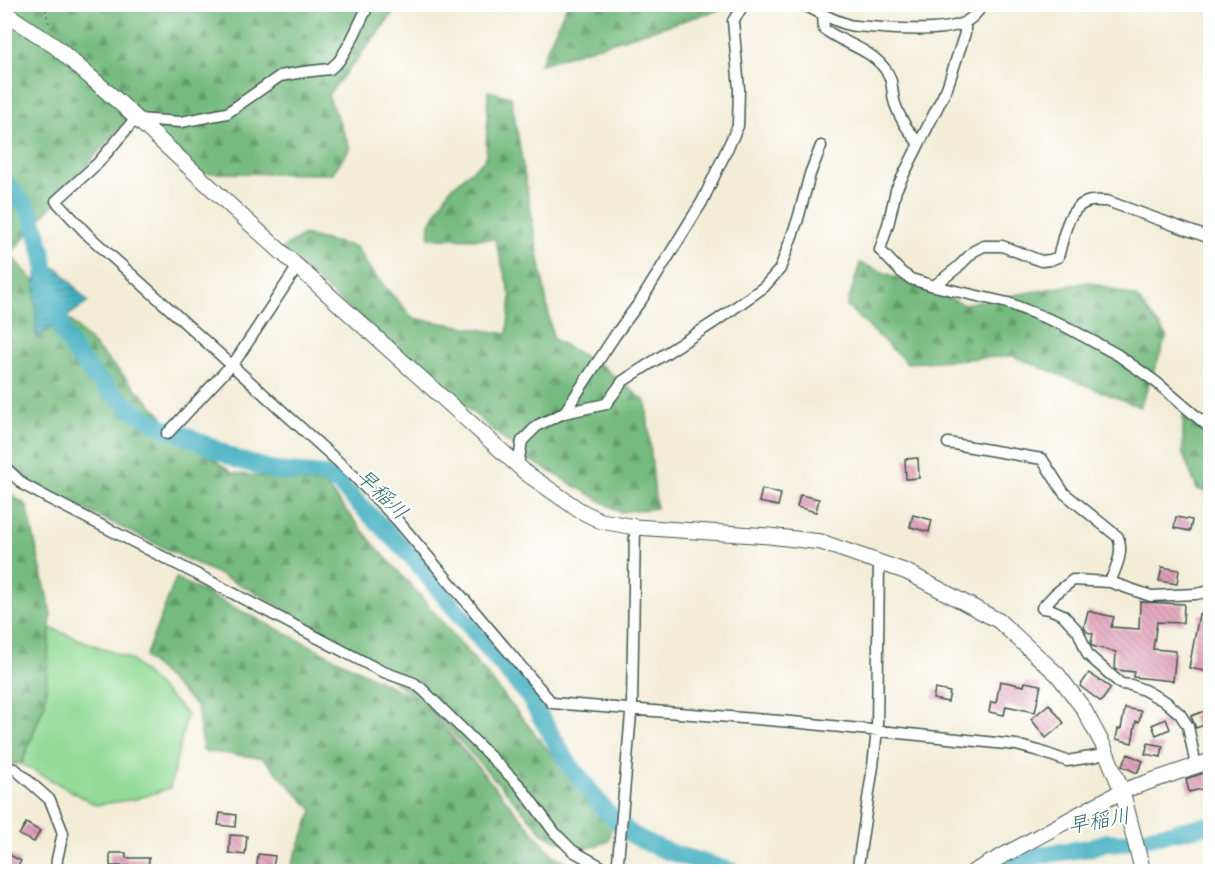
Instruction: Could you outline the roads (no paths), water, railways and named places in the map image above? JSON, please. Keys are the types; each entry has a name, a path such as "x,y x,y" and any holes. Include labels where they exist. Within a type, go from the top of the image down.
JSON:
{"street":[{"path":"369,4 351,41 339,61 330,69 280,76 227,112 181,122 136,119 98,163 56,201 89,236 353,475 397,520 552,703 877,730 1016,745 1067,761 1107,753"},
{"path":"564,413 615,334 642,299 702,202 738,126 739,89 733,21 744,4"},
{"path":"803,4 822,15 848,25 897,29 941,28 965,23 979,11 983,4"},
{"path":"4,12 56,47 120,103 526,473 584,513 601,521 635,527 769,536 821,542 907,572 999,621 1058,675 1083,708 1107,753 1122,791 1143,872"},
{"path":"822,15 824,29 867,52 886,69 891,79 894,102 902,121 918,144"},
{"path":"965,23 965,33 947,88 896,190 880,250 910,279 1008,303 1061,324 1118,355 1156,382 1210,428"},
{"path":"518,465 522,441 538,425 564,413 606,404 624,381 764,287 780,269 821,146"},
{"path":"934,286 974,251 984,246 1002,246 1041,261 1058,257 1072,214 1075,209 1089,201 1107,201 1210,238"},
{"path":"167,434 236,360 298,266"},
{"path":"948,443 1042,459 1064,493 1118,537 1121,545 1120,554 1110,582"},
{"path":"4,466 24,485 48,498 381,671 414,683 520,786 555,833 573,851 611,872"},
{"path":"617,872 631,709 635,527"},
{"path":"857,872 877,730 879,563"},
{"path":"973,872 1122,791 1203,764 1188,726 1180,714 1166,702 1144,690 1121,684 1088,655 1078,631 1063,615 1042,608 1073,580 1110,582 1151,596 1196,594 1210,591"},
{"path":"4,768 15,769 50,800 63,833 56,872"}],"water":[{"path":"40,262 60,270 88,302 36,338 35,282"}],"waterway":[{"name":"早稲川","path":"4,181 32,216 63,332 76,354 97,379 132,410 166,429 187,436 238,460 276,471 324,475 339,484 414,559 529,697 566,760 604,809 631,834 650,844 734,872"},
{"name":"早稲川","path":"997,872 1040,855 1089,848 1107,842 1120,843 1210,825"}]}
